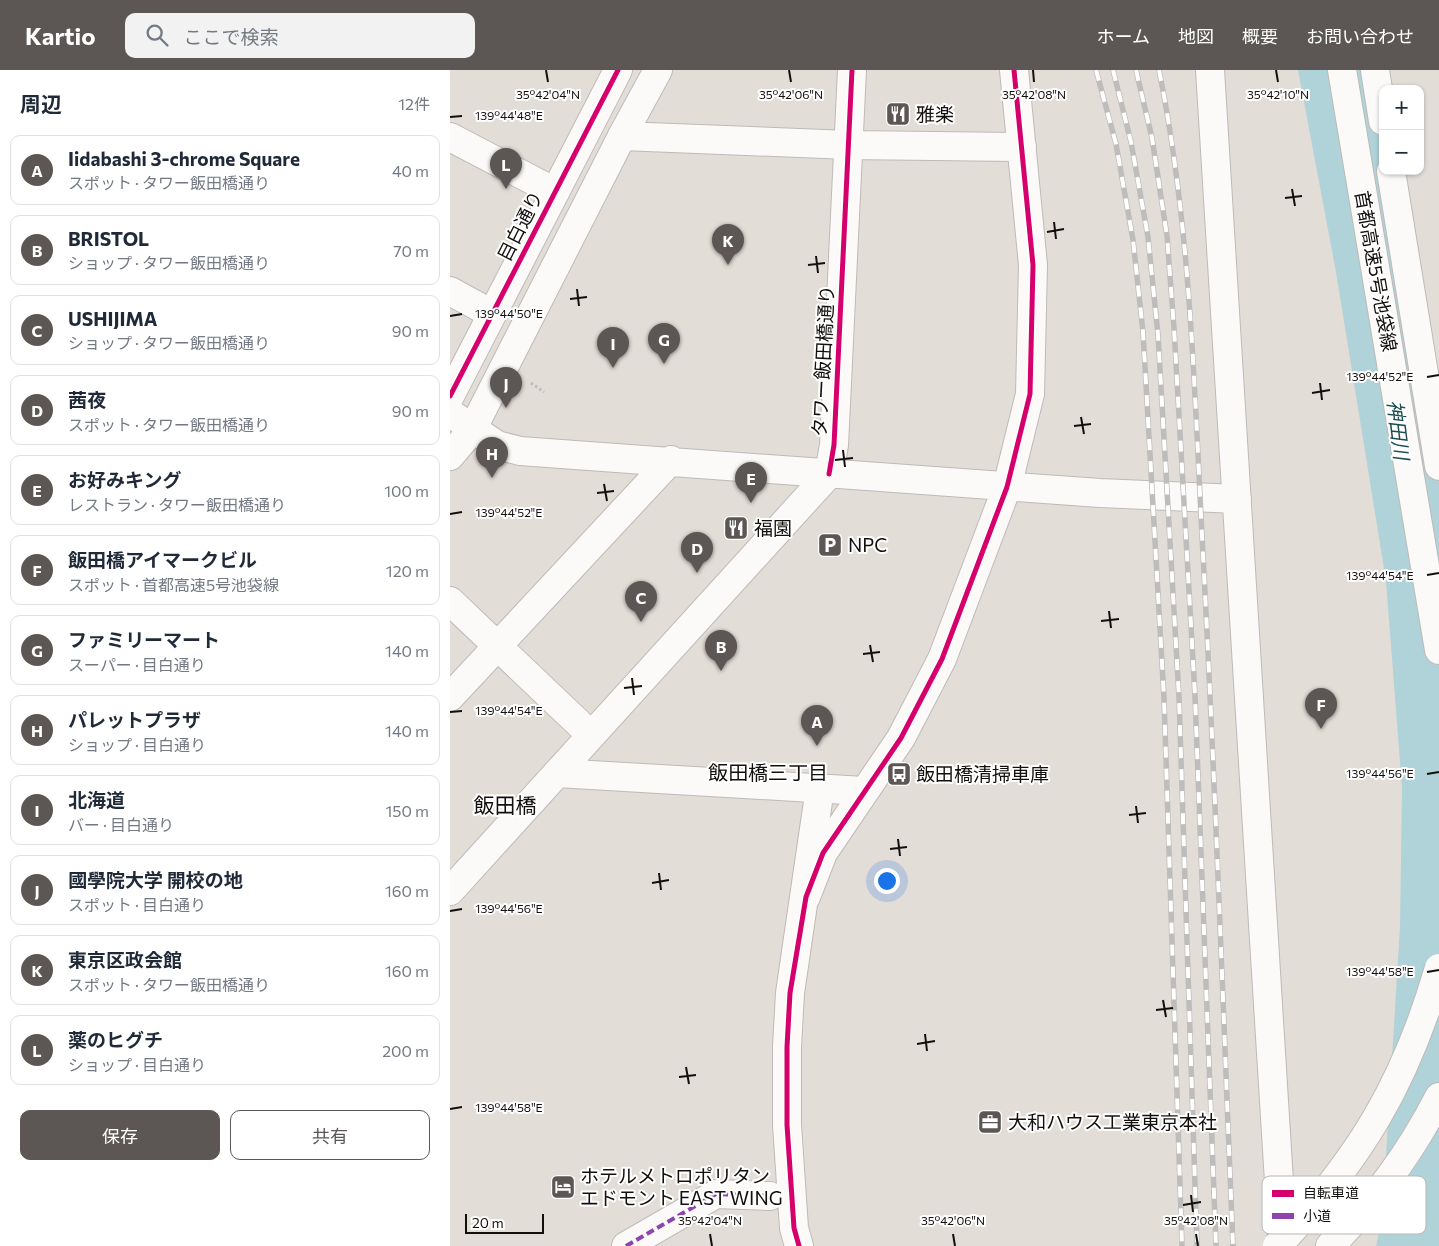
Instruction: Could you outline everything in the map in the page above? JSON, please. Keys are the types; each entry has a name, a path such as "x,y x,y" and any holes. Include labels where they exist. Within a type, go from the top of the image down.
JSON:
{"main road":[{"name":"目白通り","path":"450,396 618,70"},
{"path":"450,456 472,430 622,136 658,70"},
{"name":"タワー飯田橋通り","path":"829,474 834,445 852,70"},
{"path":"806,897 823,853 901,738 942,658 1007,487 1030,394 1033,265 1014,70"},
{"path":"1210,70 1279,1176"},
{"name":"首都高速5号池袋線","path":"1342,70 1439,650"},
{"path":"1374,70 1379,98"},
{"path":"622,136 849,145 1022,147"},
{"path":"450,137 555,192"},
{"name":"首都高速5号池袋線","path":"1392,175 1439,466"},
{"path":"450,291 492,314"},
{"path":"450,413 472,430 497,445 520,451 671,460 1007,487 1237,499"},
{"path":"450,696 671,460"},
{"path":"450,891 829,474"},
{"path":"450,601 591,735"},
{"path":"557,773 864,790"},
{"path":"799,1246 794,1228 787,1125 787,1047 790,993 806,897 820,788"},
{"path":"1338,1176 1377,1121 1393,1092 1420,1030 1439,968"},
{"path":"1390,1176 1414,1141 1439,1097"},
{"path":"626,1246 716,1194 770,1196"},
{"path":"1277,1246 1288,1234"},
{"path":"1330,1246 1341,1234"}],"path":[{"path":"531,383 544,392"}],"water":[{"name":"神田川","path":"1298,70 1378,70 1381,85 1379,85 1379,175 1384,175 1439,474 1439,1246 1376,1246 1379,1234 1426,1234 1426,1176 1385,1176 1400,927 1402,788 1386,581 1336,272"}],"railway":[{"path":"1096,70 1116,144 1133,240 1143,332 1164,698 1182,1246"},
{"path":"1113,70 1131,142 1148,237 1158,335 1179,697 1197,1246"},
{"path":"1136,70 1152,138 1167,236 1174,328 1195,696 1216,1246"},
{"path":"1159,70 1178,185 1193,360 1211,713 1233,1246"}],"marked path":[{"path":"626,1246 716,1194 770,1196"}],"cycle path":[{"path":"450,396 618,70"},
{"path":"829,474 834,445 852,70"},
{"path":"799,1246 794,1228 787,1125 787,1047 790,993 806,897 823,853 901,738 942,659 1007,487 1030,394 1033,265 1014,70"}],"place":[{"name":"雅楽","path":"898,114"},
{"name":"薬のヒグチ","path":"506,189"},
{"name":"東京区政会館","path":"728,265"},
{"name":"ファミリーマート","path":"664,364"},
{"name":"北海道","path":"613,368"},
{"name":"國學院大学 開校の地","path":"506,408"},
{"name":"パレットプラザ","path":"492,478"},
{"name":"お好みキング","path":"751,503"},
{"name":"福園","path":"736,528"},
{"name":"NPC","path":"830,545"},
{"name":"茜夜","path":"697,573"},
{"name":"USHIJIMA","path":"641,622"},
{"name":"BRISTOL","path":"721,671"},
{"name":"飯田橋アイマークビル","path":"1321,729"},
{"name":"Iidabashi 3-chrome Square","path":"817,746"},
{"name":"飯田橋清掃車庫","path":"899,774"},
{"name":"大和ハウス工業東京本社","path":"990,1122"},
{"name":"ホテルメトロポリタン エドモント EAST WING","path":"563,1187"}],"district":[{"name":"飯田橋三丁目","path":"768,773"},
{"name":"飯田橋","path":"505,806"}]}
